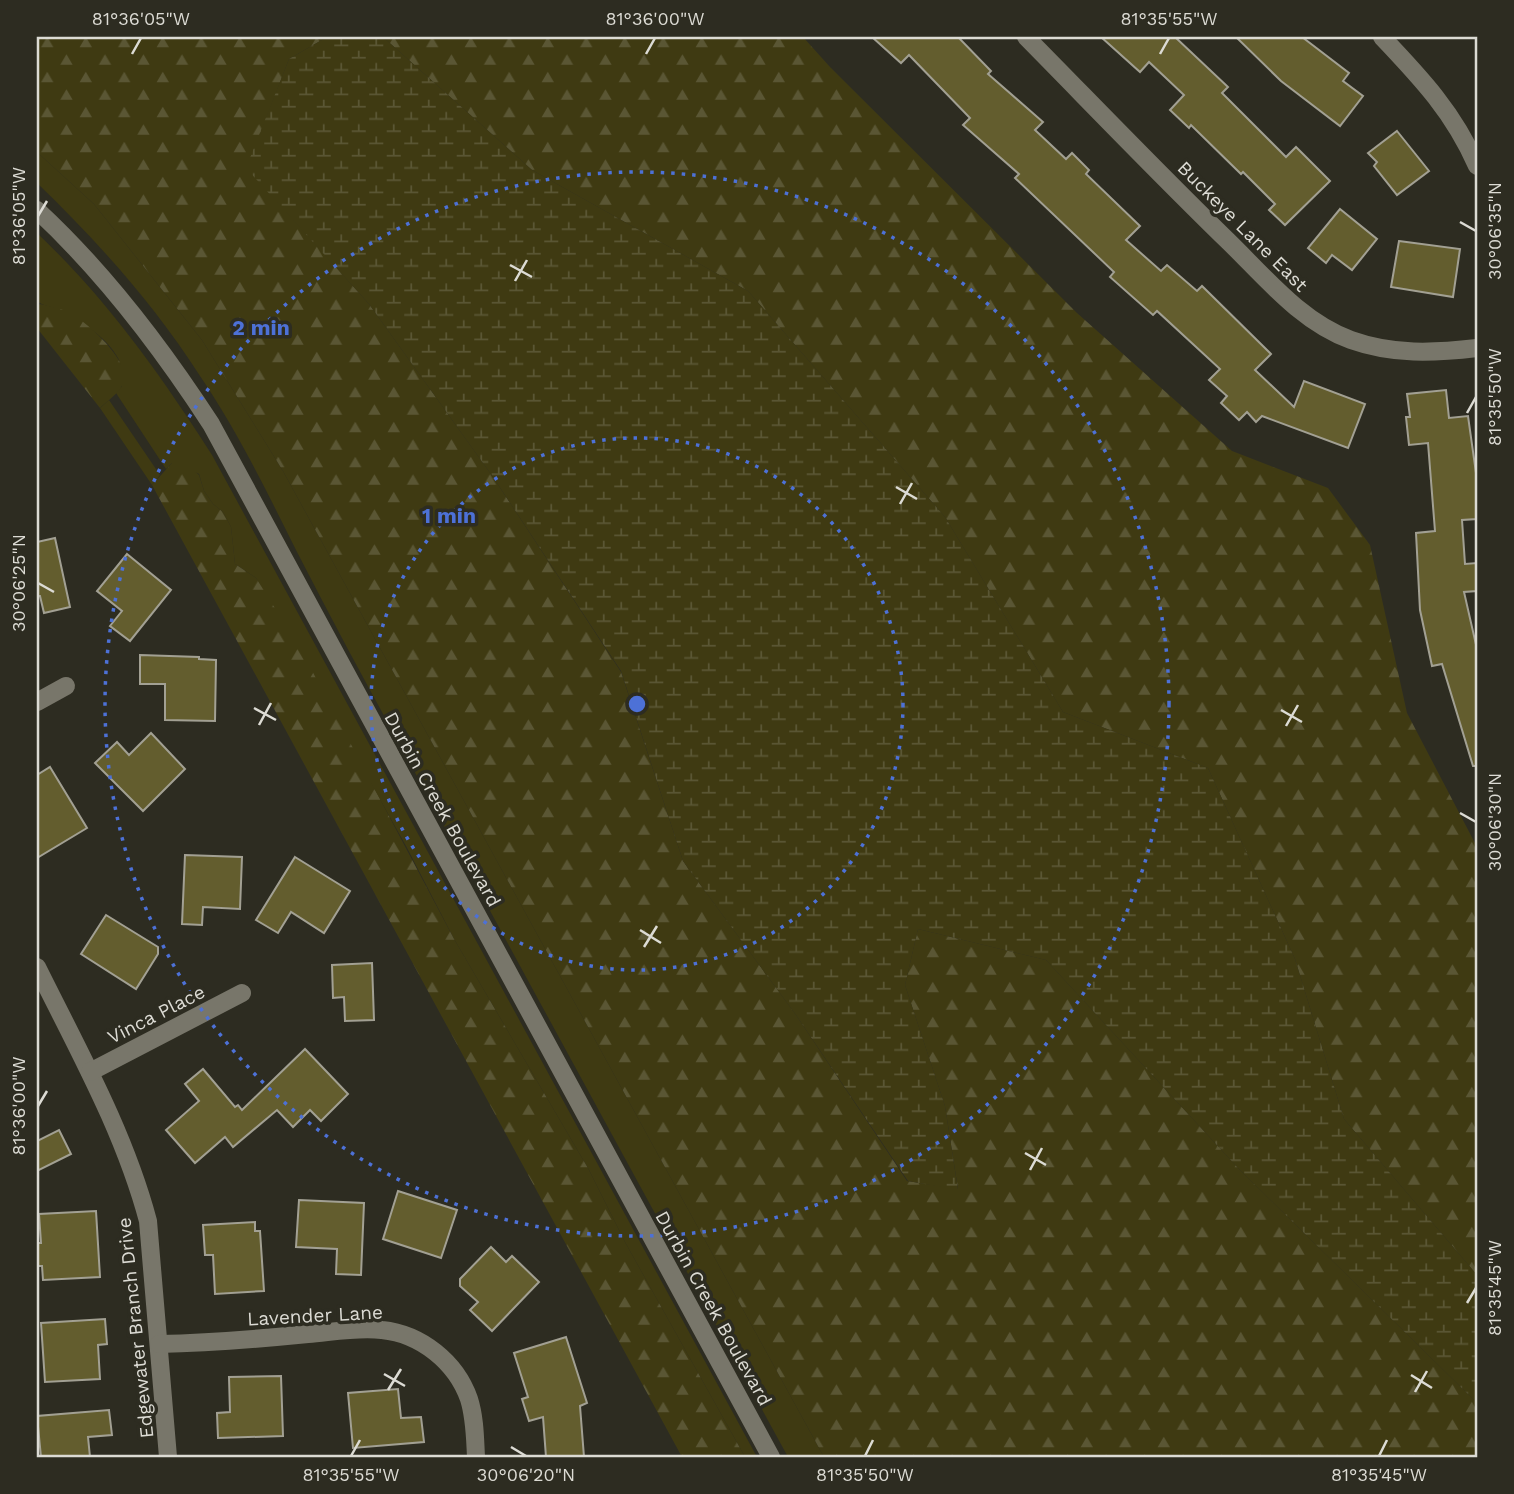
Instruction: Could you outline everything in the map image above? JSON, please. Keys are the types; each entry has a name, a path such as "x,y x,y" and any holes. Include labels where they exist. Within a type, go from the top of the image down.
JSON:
{"street":[{"name":"Buckeye Lane East","path":"1026,37 1215,228 1298,309 1322,326 1350,340 1409,353 1477,348"},
{"path":"1382,37 1433,91 1452,117 1477,166"},
{"name":"Durbin Creek Boulevard","path":"37,210 97,271 138,320 211,424 771,1457"},
{"path":"37,702 66,686"},
{"name":"Edgewater Branch Drive","path":"37,967 123,1140 148,1221 168,1457"},
{"name":"Vinca Place","path":"90,1072 242,993"},
{"name":"Lavender Lane","path":"159,1344 368,1329 397,1332 441,1357 463,1386 472,1414 477,1457"}],"green space":[{"path":"37,37 327,37 289,59 247,168 369,304 493,477 621,672 683,861 796,1015 907,1181 958,1189 945,1106 905,985 918,929 1046,960 1239,1169 1477,1403 1477,1457 824,1457 283,471 202,340 94,204 37,152"},
{"path":"327,37 383,37 532,170 748,291 945,517 1063,712 1208,768 1295,959 1344,1119 1477,1275 1477,1403 1239,1169 1046,960 918,929 905,985 945,1106 958,1190 908,1181 796,1015 683,861 621,671 493,477 369,304 246,168 289,59"},
{"path":"383,37 803,37 1077,313 1232,451 1328,488 1370,545 1407,713 1477,847 1477,1275 1344,1119 1295,959 1208,768 1063,712 945,517 748,291 532,170"},
{"path":"37,152 94,204 202,340 283,471 824,1457 788,1457 360,672 252,462 214,397 164,324 103,251 37,183"},
{"path":"37,233 86,284 131,338 212,455 757,1457 745,1457 626,1244 589,1170 454,939 406,846 256,578 235,564 231,527 223,512 204,491 199,474 172,463 166,469 116,393 122,386 120,364 113,350 91,329 74,318 37,301"},
{"path":"40,304 66,311 84,322 119,360 123,370 123,383 100,408 37,328 37,306"},
{"path":"109,400 160,475 152,485 100,408"},
{"path":"172,463 185,463 199,475 204,491 223,512 231,527 235,564 256,578 300,648 454,939 589,1170 626,1244 745,1457 682,1457 152,485"}],"building":[{"path":"872,37 958,37 991,71 988,74 1043,122 1035,130 1066,159 1072,153 1089,170 1086,174 1140,226 1126,240 1161,271 1167,265 1197,291 1202,286 1271,354 1255,370 1294,407 1304,381 1365,404 1348,448 1262,416 1256,422 1247,412 1239,420 1221,403 1227,396 1209,380 1220,369 1157,311 1153,315 1110,277 1114,272 1015,178 1019,174 963,125 970,118 909,55 901,63"},
{"path":"1101,37 1175,37 1228,87 1222,93 1286,157 1296,147 1330,181 1285,225 1269,210 1275,204 1243,172 1241,174 1191,125 1189,128 1170,110 1184,95 1149,62 1140,72"},
{"path":"1236,37 1302,37 1349,73 1343,81 1363,96 1340,126 1281,81"},
{"path":"1397,131 1429,171 1397,195 1374,166 1377,162 1368,153"},
{"path":"1340,209 1377,239 1352,270 1332,255 1326,263 1308,248"},
{"path":"1399,241 1460,249 1453,297 1391,287"},
{"path":"1446,390 1449,418 1468,416 1477,480 1477,519 1462,520 1465,564 1477,563 1477,591 1464,592 1477,649 1477,766 1473,766 1442,664 1432,666 1420,610 1416,533 1435,531 1428,443 1409,445 1407,394"},
{"path":"55,538 70,607 44,613 40,596 37,596 37,542"},
{"path":"127,554 171,590 130,641 110,626 122,611 97,591"},
{"path":"140,655 216,660 215,721 165,720 165,684 140,684"},
{"path":"151,733 185,769 143,811 95,763 117,742 129,755"},
{"path":"50,767 87,828 37,858 37,775"},
{"path":"185,855 242,857 240,909 203,907 202,925 182,924"},
{"path":"295,857 350,891 324,933 291,912 278,933 256,920"},
{"path":"106,915 158,947 158,954 136,989 81,954"},
{"path":"372,963 374,1020 345,1021 344,997 333,998 332,965"},
{"path":"305,1049 348,1094 321,1121 310,1110 293,1127 277,1110 233,1147 225,1137 195,1163 166,1130 199,1101 185,1084 203,1069 235,1107 238,1105 242,1110"},
{"path":"59,1130 71,1154 37,1171 37,1141"},
{"path":"398,1191 457,1210 441,1258 383,1239"},
{"path":"299,1200 364,1203 361,1275 336,1274 337,1249 296,1247"},
{"path":"96,1211 100,1277 43,1280 42,1266 37,1266 37,1243 41,1243 39,1214"},
{"path":"255,1222 255,1231 260,1231 264,1291 215,1294 213,1255 205,1255 203,1225"},
{"path":"491,1247 506,1262 512,1256 539,1282 492,1331 470,1310 478,1302 460,1286 460,1279"},
{"path":"105,1319 107,1344 98,1345 100,1379 45,1382 41,1323"},
{"path":"566,1337 587,1403 580,1406 584,1457 546,1457 543,1417 529,1421 522,1399 528,1397 514,1353"},
{"path":"281,1376 283,1436 218,1438 217,1413 230,1412 229,1377"},
{"path":"398,1389 401,1418 421,1417 424,1442 353,1448 348,1393"},
{"path":"109,1410 112,1435 88,1437 90,1457 41,1457 37,1416"}]}
